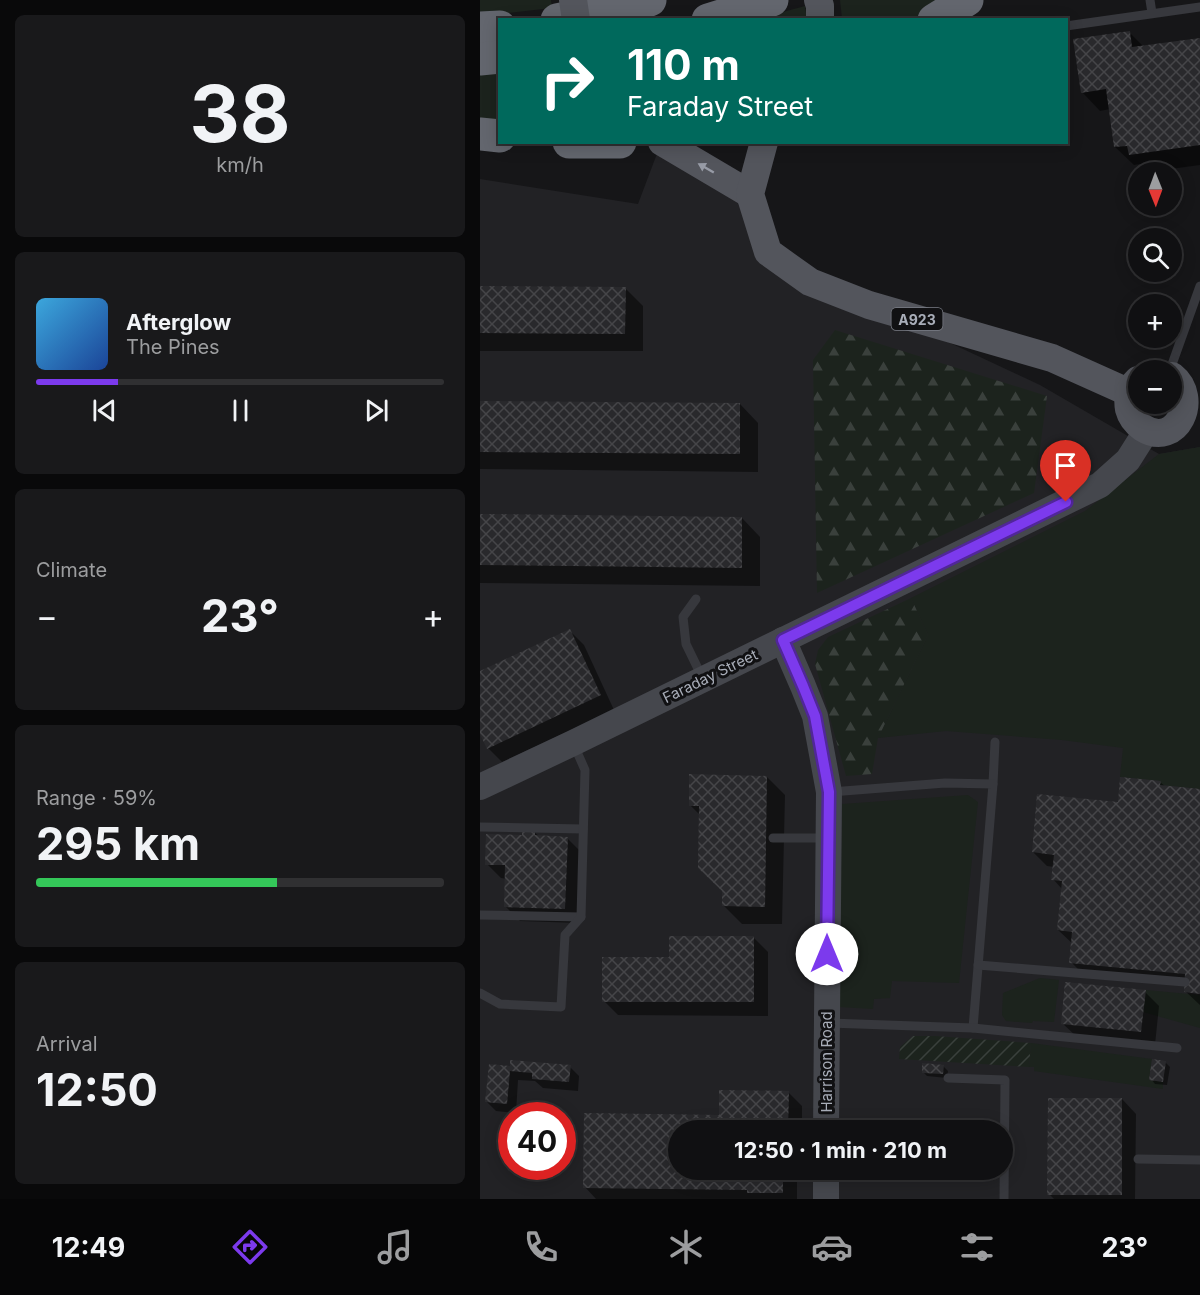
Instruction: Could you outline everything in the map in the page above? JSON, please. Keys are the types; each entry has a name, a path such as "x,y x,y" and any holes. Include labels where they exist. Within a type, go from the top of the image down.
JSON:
{"highway":[{"path":"566,18 650,0"},
{"path":"714,18 772,0"},
{"path":"937,18 967,0"},
{"path":"480,28 498,27"},
{"path":"480,59 498,57"},
{"path":"480,134 498,136"}],"main road":[{"path":"573,0 576,18"},
{"path":"818,0 820,18"},
{"path":"665,144 750,194 763,144"},
{"name":"A923","path":"750,194 768,252 810,282 869,306 1052,358 1128,384"},
{"path":"1147,430 1167,432 1194,413 1182,384"},
{"name":"A923","path":"1131,414 1138,424 1147,430"}],"street":[{"name":"Faraday Street","path":"480,787 1100,485 1128,460 1147,430"},
{"name":"Harrison Road","path":"783,640 815,716 829,792 826,1120"},
{"path":"826,1180 826,1199"}],"lane":[{"path":"1150,0 1152,14"},
{"path":"1068,26 1200,7"},
{"path":"1174,360 1200,286"},
{"path":"696,599 683,617 686,644 703,679"},
{"path":"973,1028 995,742"},
{"path":"480,993 500,1004 561,1007 565,935 581,917 585,770 573,743"},
{"path":"829,792 945,783 993,784"},
{"path":"480,827 583,829"},
{"path":"773,838 828,838"},
{"path":"480,915 581,917"},
{"path":"978,965 1185,982"},
{"path":"826,1023 973,1028 1177,1048"},
{"path":"948,1078 1005,1080 1004,1199"},
{"path":"1138,1159 1200,1160"}],"shaded area":[{"path":"662,144 738,197 768,252 869,305 1040,385 1159,454 1200,447 1200,1199 480,1199 480,179 638,204"}],"green space":[{"path":"480,0 551,0 552,8 480,16"},
{"path":"840,0 946,0 914,18 842,18"},
{"path":"805,6 807,18 761,18"},
{"path":"498,69 498,125 480,123 480,71"},
{"path":"835,330 1047,396 1034,493 817,593 813,360"},
{"path":"1200,447 1200,789 1160,785 1160,781 1120,777 1123,748 1062,740 946,731 878,738 928,635 911,598 1085,511 1159,454"},
{"path":"911,598 928,635 878,738 872,774 846,776 815,664 818,650 828,637"},
{"path":"968,795 978,802 959,983 892,981 890,998 874,999 873,1009 839,1007 842,804"},
{"path":"1040,978 1059,980 1054,1022 1006,1021 1002,1015 1003,993"},
{"path":"1146,990 1200,995 1200,1028 1143,1012"},
{"path":"913,1036 1031,1043 1029,1067 899,1059 900,1047"},
{"path":"1031,1043 1152,1059 1149,1080 1163,1082 1163,1089 1034,1071 1034,1067 1029,1067"}],"building":[{"path":"1130,31 1132,47 1200,38 1200,145 1129,155 1127,146 1114,147 1106,89 1081,93 1073,39"},
{"path":"480,286 626,287 625,334 480,333"},
{"path":"480,401 740,403 740,454 480,452"},
{"path":"480,514 742,517 742,568 480,565"},
{"path":"570,629 601,695 487,749 480,734 480,671"},
{"path":"689,774 767,776 765,907 722,906 722,891 698,868 699,806 689,806"},
{"path":"1120,777 1161,781 1160,785 1200,789 1200,994 1184,992 1185,974 1069,963 1072,932 1057,930 1062,881 1051,880 1054,855 1032,852 1037,794 1118,802"},
{"path":"522,830 535,830 535,835 568,837 565,909 504,907 505,865 485,865 486,834 522,835"},
{"path":"669,936 754,936 754,1002 602,1002 602,957 669,957"},
{"path":"1065,982 1146,990 1141,1032 1061,1024"},
{"path":"1152,1059 1166,1061 1163,1082 1149,1080"},
{"path":"510,1060 571,1065 569,1082 532,1079 532,1073 510,1071 507,1102 485,1102 489,1064 510,1066"},
{"path":"922,1063 944,1065 943,1074 922,1073"},
{"path":"719,1090 789,1091 788,1120 668,1120 668,1180 783,1180 783,1193 747,1193 747,1190 583,1188 584,1113 719,1115"},
{"path":"1048,1098 1122,1098 1122,1195 1047,1195"}],"route":[{"path":"827,954 829,792 815,716 783,640 1066,502"}]}
